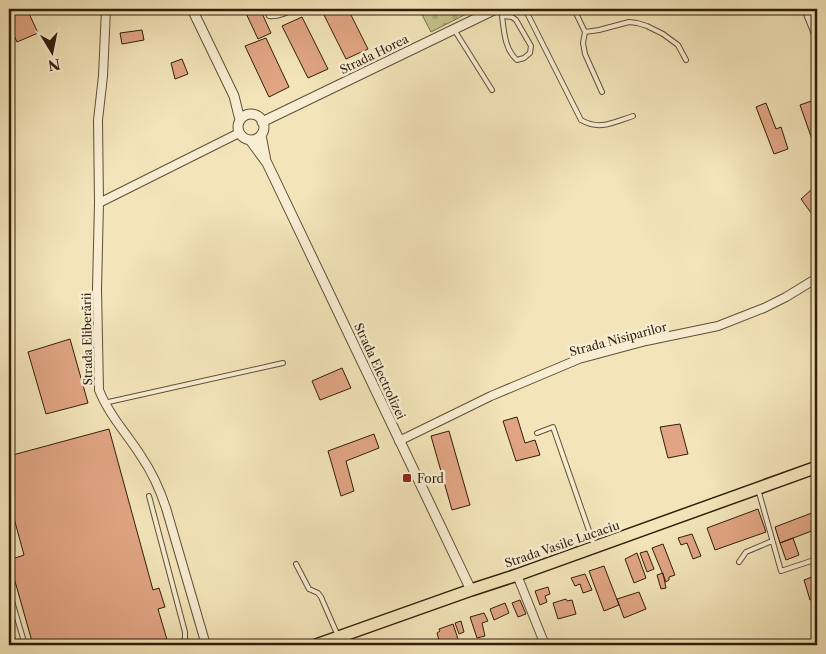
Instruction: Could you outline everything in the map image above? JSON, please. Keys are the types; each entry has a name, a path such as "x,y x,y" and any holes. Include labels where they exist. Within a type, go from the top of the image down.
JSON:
{"main road":[{"name":"Strada Vasile Lucaciu","path":"316,645 817,468"}],"street":[{"name":"Strada Eliberării","path":"106,9 103,76 98,120 100,203 97,290 99,390 104,402 143,457 160,490 206,645"},
{"path":"193,9 234,96 240,120"},
{"path":"806,9 817,36"},
{"name":"Strada Horea","path":"262,122 454,29 499,12"},
{"path":"234,96 251,114 258,117 262,122 264,129 261,135 254,140 244,138 239,133 238,126 244,116 251,114"},
{"path":"100,203 239,133"},
{"name":"Strada Electrolizei","path":"261,135 267,163"},
{"name":"Strada Electrolizei","path":"250,140 267,163 471,590"},
{"name":"Strada Nisiparilor","path":"399,440 491,396 580,359 646,341 718,326 786,298 817,278"},
{"path":"517,575 545,645"}],"lane":[{"path":"265,9 269,16 272,17 282,15 294,9"},
{"path":"499,12 502,9"},
{"path":"525,9 581,120 599,126 633,116"},
{"path":"574,9 585,32 583,43 585,54 602,92"},
{"path":"499,12 516,20 531,46 530,53 524,58 517,60 513,56 506,43 499,12"},
{"path":"585,32 629,22 637,23 662,34 678,45 686,60"},
{"path":"454,29 492,90"},
{"path":"104,402 283,362"},
{"path":"537,433 553,428 595,548"},
{"path":"758,489 781,571 817,559"},
{"path":"149,496 185,632 185,639 180,645"},
{"path":"739,562 746,552 772,541"},
{"path":"296,564 309,589 318,593 321,597 338,637"},
{"path":"9,591 25,645"}],"green space":[{"path":"419,9 476,9 431,32"}],"building":[{"path":"9,9 27,9 38,33 17,42 9,24"},
{"path":"244,9 260,9 271,33 258,39"},
{"path":"332,9 348,9 368,49 346,59 323,13"},
{"path":"302,17 328,69 308,78 282,26"},
{"path":"142,30 144,40 122,44 120,33"},
{"path":"266,38 289,87 269,97 245,46"},
{"path":"182,59 188,74 175,79 171,63"},
{"path":"817,99 817,143 814,145 800,105"},
{"path":"766,103 776,129 781,127 788,149 774,154 756,107"},
{"path":"812,189 817,196 817,221 801,199"},
{"path":"70,339 88,403 46,414 28,352"},
{"path":"342,368 351,388 320,400 312,381"},
{"path":"517,417 525,443 535,440 540,455 516,461 503,421"},
{"path":"680,424 688,454 668,458 660,427"},
{"path":"109,429 153,590 159,588 165,607 158,609 168,643 160,645 33,645 9,560 24,555 9,500 9,456"},
{"path":"449,431 470,505 452,510 431,436"},
{"path":"374,434 379,448 346,461 354,491 341,496 328,451"},
{"path":"758,509 766,532 715,550 707,528"},
{"path":"817,511 817,529 780,543 775,527"},
{"path":"692,534 701,556 693,559 687,543 681,545 678,538"},
{"path":"793,538 799,555 786,560 780,543"},
{"path":"663,544 675,575 669,577 669,580 666,582 652,548"},
{"path":"647,551 654,569 647,572 640,553"},
{"path":"637,553 646,578 634,583 625,559"},
{"path":"604,566 619,605 604,611 589,571"},
{"path":"663,573 666,588 661,589 657,575"},
{"path":"585,574 592,590 583,593 580,584 575,586 571,578"},
{"path":"817,575 817,599 810,600 804,580"},
{"path":"548,587 550,594 545,596 547,602 540,605 535,591"},
{"path":"639,592 646,609 624,618 617,599"},
{"path":"566,599 567,601 572,600 576,614 558,619 553,603"},
{"path":"520,600 526,614 518,617 512,603"},
{"path":"505,603 509,613 494,620 490,609"},
{"path":"9,612 15,639 9,640"},
{"path":"484,613 488,621 482,623 485,636 477,638 470,617"},
{"path":"461,621 464,632 459,634 455,623"},
{"path":"453,624 460,645 452,645 450,640 440,644 437,633 440,631 439,629"}],"place":[{"name":"Ford","path":"407,478"}]}
